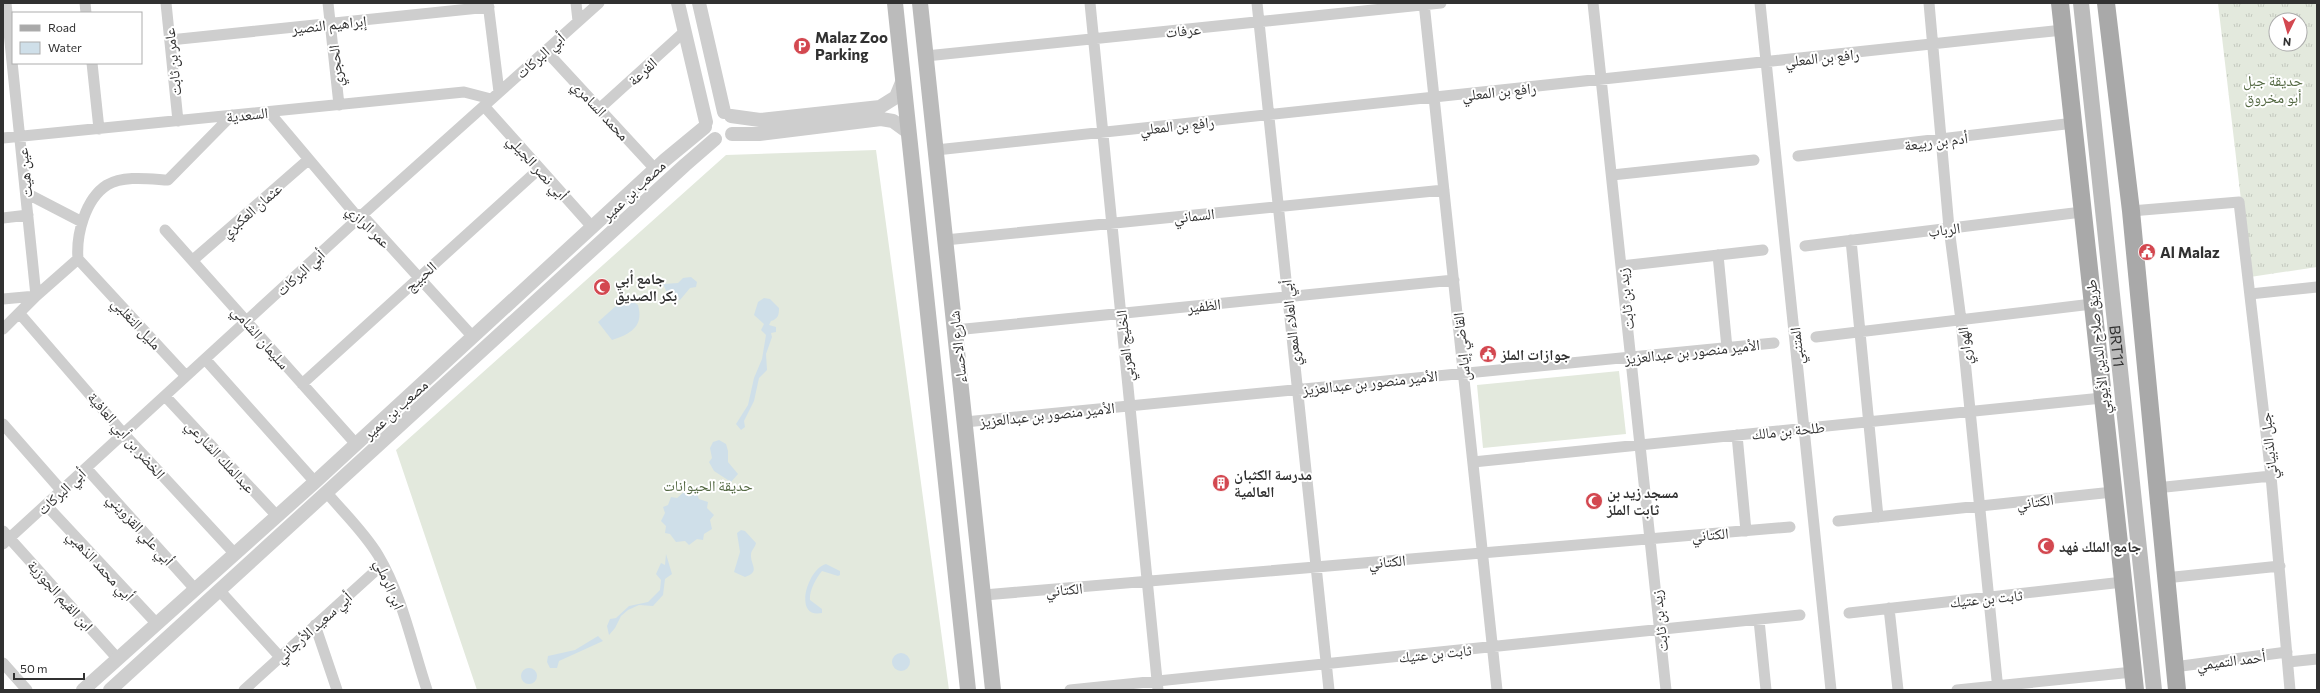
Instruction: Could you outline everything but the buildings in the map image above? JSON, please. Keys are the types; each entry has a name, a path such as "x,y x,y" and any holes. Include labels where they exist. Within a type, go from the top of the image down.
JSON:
{"main road":[{"name":"شارع الاحساء","path":"895,3 968,690"},
{"name":"شارع الاحساء","path":"920,3 993,690"},
{"name":"طريق صلاح الدين الأيوبي","path":"2060,3 2134,690"},
{"name":"BRT11","path":"2081,3 2154,690"},
{"path":"2106,3 2131,211 2156,488 2177,690"}],"street":[{"name":"عين هيت","path":"6,3 7,55 20,137 36,296"},
{"name":"عامر بن ثابت","path":"166,3 178,121"},
{"name":"الحجري","path":"328,3 339,105"},
{"path":"576,3 578,21"},
{"name":"أبي البركات","path":"5,538 46,505 362,215 599,3"},
{"path":"678,3 708,134 715,140"},
{"path":"699,3 727,114 734,127 732,134"},
{"name":"الخليج العربي","path":"1090,3 1158,686"},
{"name":"أبي العلاء المعري","path":"1257,3 1329,690"},
{"name":"عرفات","path":"926,56 1440,3"},
{"name":"زيد بن ثابت","path":"1593,3 1666,690"},
{"name":"المتنبي","path":"1760,3 1831,690"},
{"name":"الهواري","path":"1929,3 1943,140 1949,228 1961,320 1998,688"},
{"name":"القاضي إياس","path":"1424,4 1497,690"},
{"name":"إبراهيم النصير","path":"170,40 488,5"},
{"path":"488,5 491,99"},
{"name":"رافع بن المعلي","path":"936,150 2063,30"},
{"name":"الفرعة","path":"600,109 684,32"},
{"name":"محمد السامري","path":"546,51 655,170"},
{"path":"92,64 99,129"},
{"name":"مصعب بن عمير","path":"113,689 675,174 715,140 724,140 732,134 758,134 880,113 896,97 903,79"},
{"name":"السعدية","path":"3,138 464,92 491,99"},
{"name":"أبي نصر الجيلي","path":"491,99 539,169 593,228"},
{"name":"عمر الرازي","path":"269,112 355,214 362,215 473,337"},
{"name":"مصعب بن عمير","path":"83,690 315,482 593,228 706,124 715,112 760,120 880,113 908,132"},
{"path":"3,329 20,314 36,296 78,259 77,248 82,222 92,202 108,185 122,180 168,180 232,115"},
{"name":"أدم بن ربيعة","path":"1798,156 2074,124"},
{"name":"عثمان العكبري","path":"193,260 308,160"},
{"path":"1612,175 1754,160"},
{"name":"الحبيج","path":"302,384 539,169"},
{"name":"السماني","path":"945,240 1444,190"},
{"path":"26,192 82,222"},
{"name":"جبل الذبياني","path":"2131,211 2239,202 2271,476 2290,690"},
{"name":"الرباب","path":"1805,246 2082,212"},
{"path":"3,218 28,215"},
{"name":"سليمان الشامي","path":"165,230 356,444"},
{"path":"1852,240 1878,517"},
{"path":"1621,266 1763,250"},
{"path":"1718,255 1727,348"},
{"name":"مليل التغلبي","path":"78,259 186,376"},
{"name":"الظفير","path":"955,330 1454,280"},
{"path":"2250,294 2317,287"},
{"path":"3,299 36,296"},
{"path":"1816,337 2092,304"},
{"name":"الخضر بن أبي العافية","path":"20,314 123,433 235,554"},
{"name":"الأمير منصور بن عبدالعزيز","path":"965,422 1774,343"},
{"path":"205,359 315,482"},
{"name":"عبدالملك الشارعي","path":"165,396 277,516"},
{"name":"طلحة بن مالك","path":"1473,462 2102,398"},
{"path":"3,424 61,490"},
{"path":"1737,436 1746,531"},
{"name":"أبي علي القزويني","path":"86,468 196,589"},
{"path":"2156,488 2271,476"},
{"name":"الكتاني","path":"1838,521 2113,492"},
{"name":"ابن الرملي","path":"327,493 366,538 383,564 395,591 426,690"},
{"name":"أبي محمد الذهبي","path":"46,505 157,624"},
{"name":"الكتاني","path":"984,596 1790,527"},
{"name":"ابن القيم الجوزية","path":"5,538 118,659"},
{"path":"235,554 246,566"},
{"name":"أبي سعيد الأرجاني","path":"244,690 383,564"},
{"path":"2165,578 2280,566"},
{"name":"ثابت بن عتيك","path":"1848,613 2122,582"},
{"path":"220,591 280,657"},
{"path":"1889,608 1898,690"},
{"name":"ثابت بن عتيك","path":"1070,690 1158,686 1326,664 1800,615"},
{"path":"1759,620 1766,690"},
{"path":"315,625 337,690"},
{"name":"أحمد التميمي","path":"2174,667 2288,657 2317,659"},
{"path":"3,663 27,690"},
{"path":"1957,690 1998,688 2133,672"}],"green space":[{"name":"حديقة جبل أبو مخروق","path":"2218,3 2317,3 2317,267 2250,277"},
{"name":"حديقة الحيوانات","path":"876,150 949,690 477,690 396,450 726,155"},
{"path":"1619,371 1626,434 1483,448 1477,385"}],"water":[{"path":"691,277 697,282 696,287 690,288 680,300 669,297 663,284 678,283 683,278"},
{"path":"626,297 638,305 639,318 637,324 630,332 612,340 598,322"},
{"path":"764,298 770,299 779,308 778,316 771,321 769,325 776,327 776,332 771,333 772,337 766,354 767,370 759,378 754,401 744,421 745,427 741,430 736,424 748,405 754,378 762,359 766,335 761,330 764,324 754,315 758,302"},
{"path":"719,440 726,444 728,451 728,462 738,474 731,482 714,471 709,462 712,458 710,448 713,442"},
{"path":"684,492 689,496 697,494 699,499 708,502 707,508 714,515 710,520 712,529 704,534 703,540 697,539 689,545 685,541 676,542 670,534 665,533 666,526 661,521 665,513 663,507 668,505 671,497 677,498"},
{"path":"741,530 745,531 756,543 751,555 754,570 753,573 745,577 734,572 740,552 737,533"},
{"path":"666,554 672,574 665,579 663,595 653,606 639,605 628,610 621,616 615,628 609,635 607,626 610,619 616,618 629,606 648,602 660,590 661,580 656,574 661,563 665,565"},
{"path":"826,564 840,571 840,575 838,576 822,571 815,581 810,600 822,609 822,613 813,613 807,608 805,601 806,592 814,574 819,568"},
{"path":"598,636 603,641 559,661 557,668 550,668 547,662 548,656 575,650"},
{"path":"901,653 907,656 910,662 907,668 901,671 895,668 892,662 895,656"},
{"path":"529,668 536,673 537,676 532,683 529,684 522,679 521,676 526,669"}],"place":[{"name":"Malaz Zoo Parking","path":"802,46"},
{"name":"Al Malaz","path":"2147,252"},
{"name":"جامع أبي بكر الصديق","path":"602,287"},
{"name":"جوازات الملز","path":"1488,354"},
{"name":"مدرسة الكثبان العالمية","path":"1221,483"},
{"name":"مسجد زيد بن ثابت الملز","path":"1594,501"},
{"name":"جامع الملك فهد","path":"2046,546"}]}
